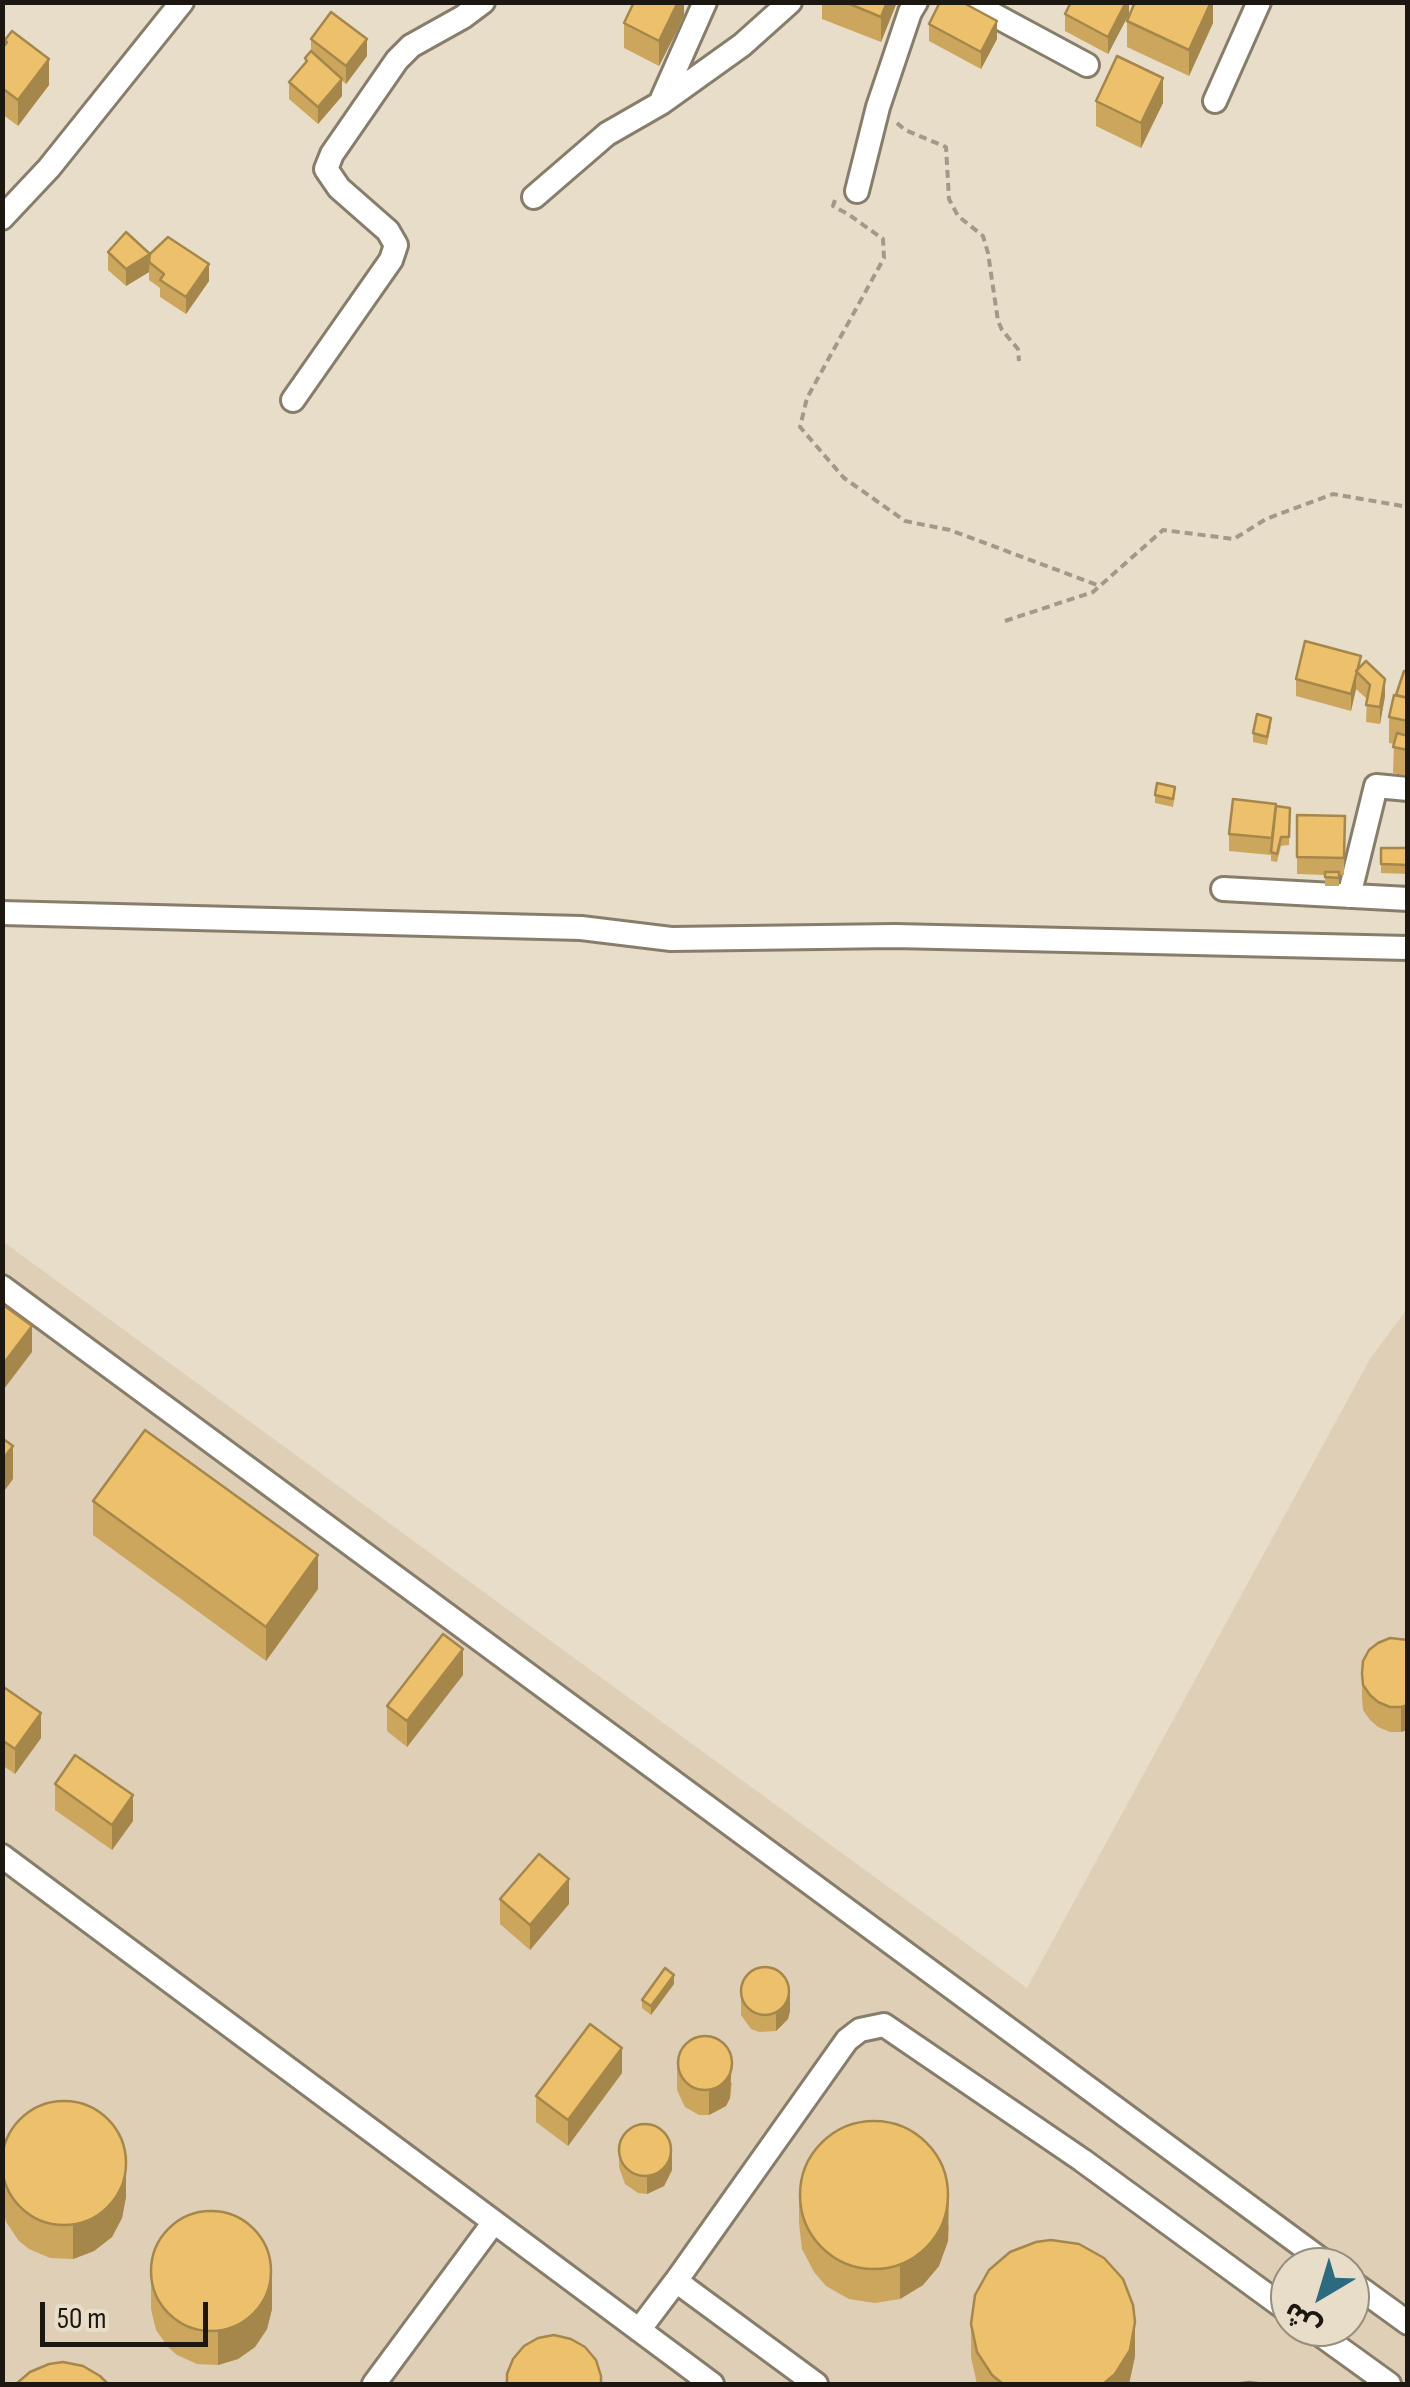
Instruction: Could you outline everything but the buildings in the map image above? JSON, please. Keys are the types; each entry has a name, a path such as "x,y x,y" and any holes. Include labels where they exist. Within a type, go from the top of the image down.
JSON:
{"street":[{"path":"2,218 49,168 182,2"},
{"path":"293,400 392,260 396,245 388,231 340,188 326,170 332,154 404,53 482,2"},
{"path":"661,102 705,2"},
{"path":"534,197 607,134 661,102 742,45 790,2"},
{"path":"857,190 878,107 916,2"},
{"path":"970,2 1087,65"},
{"path":"1214,100 1259,2"},
{"path":"1349,896 1376,786 1408,790"},
{"path":"1223,889 1408,899"},
{"path":"2,913 581,928 671,939 895,936 1404,951"},
{"path":"2,1288 1304,2247"},
{"path":"2,1856 712,2384"},
{"path":"638,2330 847,2040 860,2030 884,2026 1082,2160 1270,2297"},
{"path":"374,2384 494,2222"},
{"path":"676,2282 816,2384"},
{"path":"1370,2295 1408,2323"},
{"path":"1338,2347 1389,2384"}],"path":[{"path":"878,107 905,130 946,147 949,199 958,216 984,236 998,320 1018,349 1019,361"},
{"path":"857,190 840,185 832,206 882,239 884,258 807,398 800,427 844,478 905,520 950,530 1100,586"},
{"path":"1005,621 1092,592 1163,530 1234,539 1266,519 1333,494 1408,507"}],"shaded area":[{"path":"2,1241 1027,1988 1370,1359 1407,1309 1407,2384 3,2384"}]}
